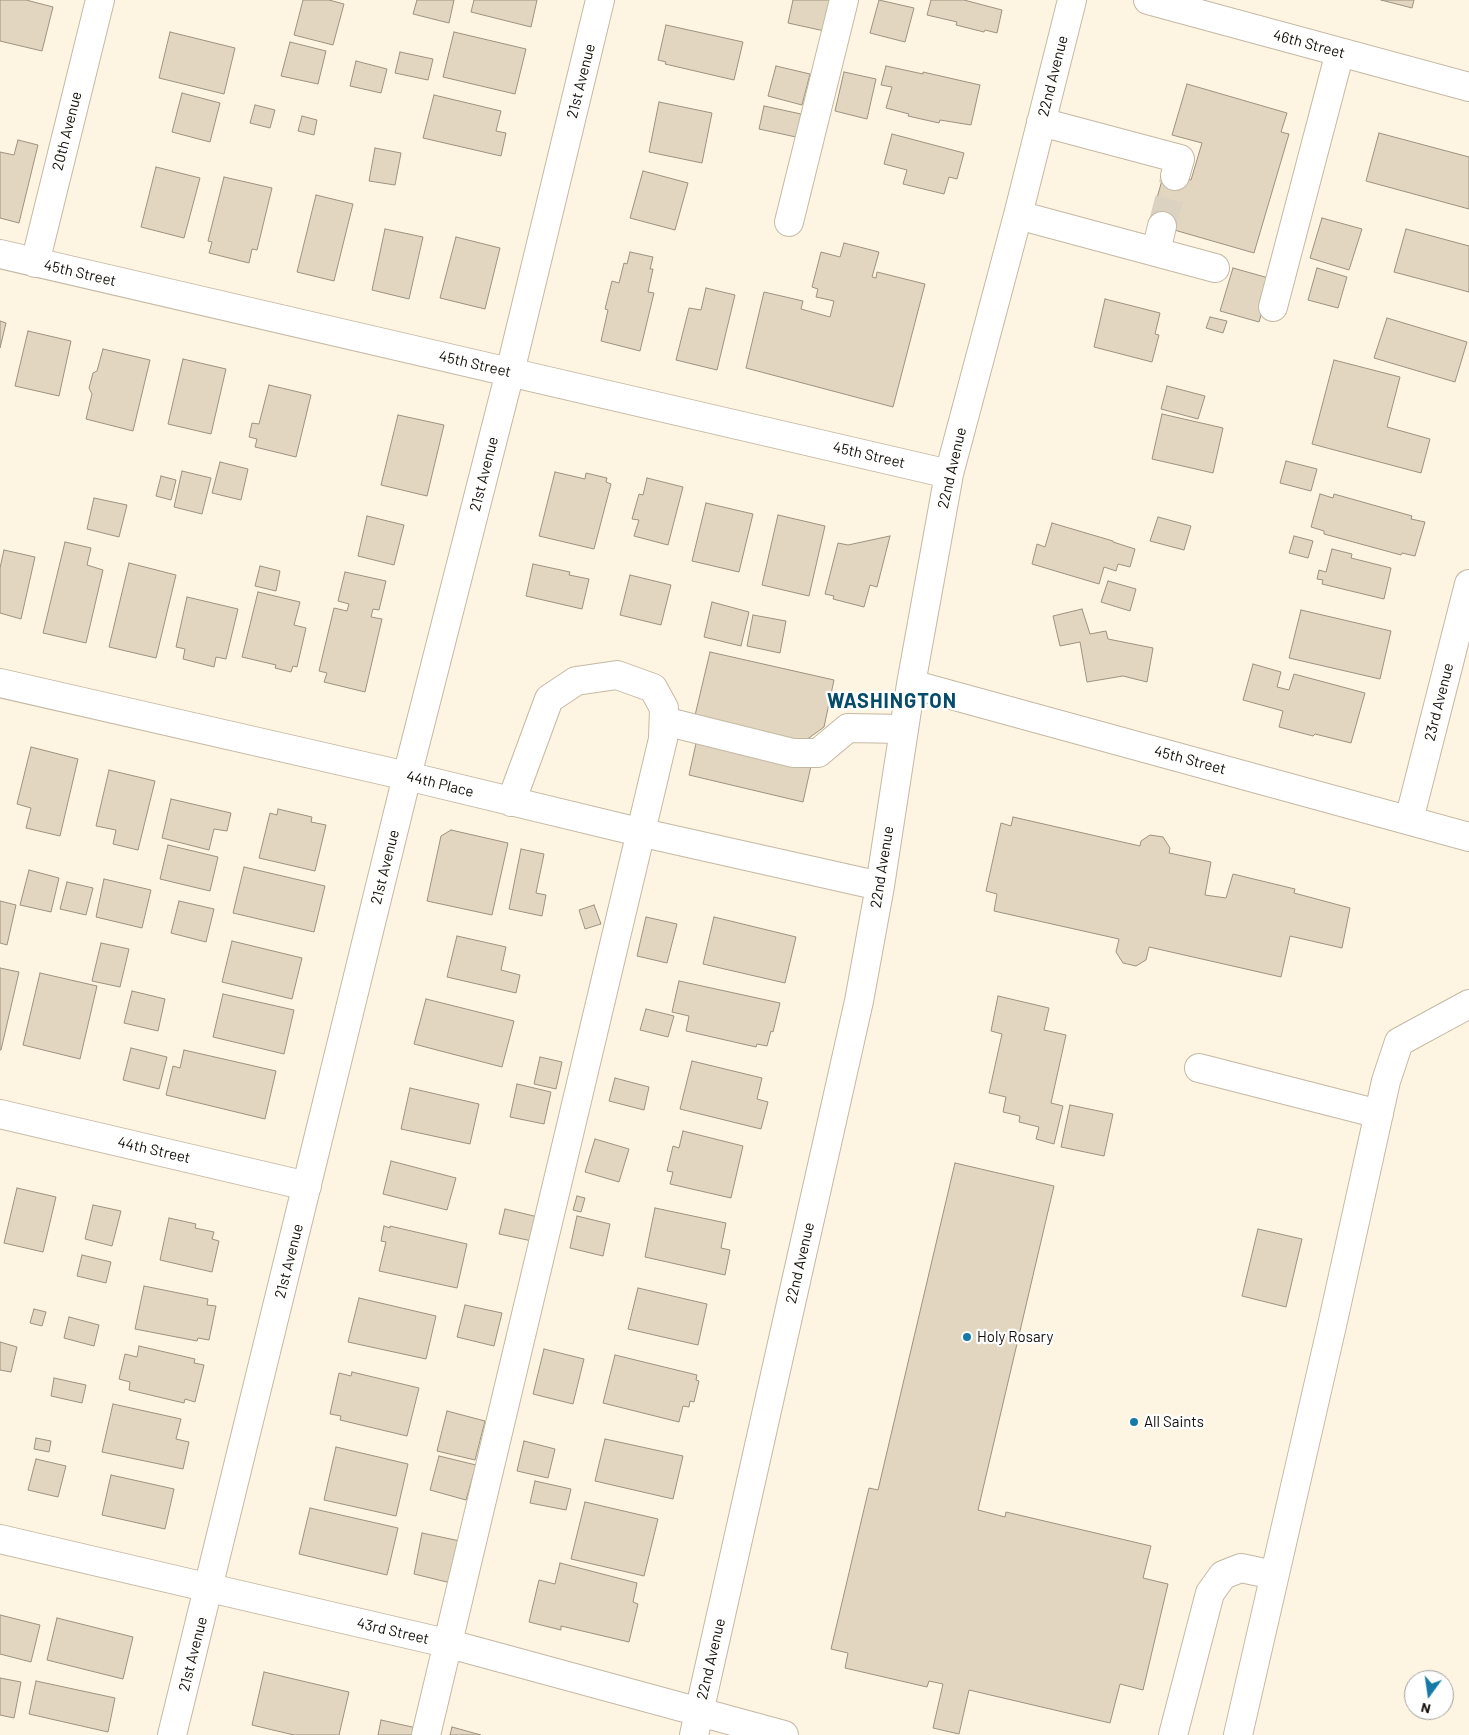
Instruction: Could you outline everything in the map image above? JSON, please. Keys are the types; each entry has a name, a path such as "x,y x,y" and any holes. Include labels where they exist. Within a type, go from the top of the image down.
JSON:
{"street":[{"name":"20th Avenue","path":"35,263 100,0"},
{"name":"21st Avenue","path":"172,1735 407,776 510,372 600,0"},
{"path":"789,222 844,0"},
{"name":"22nd Avenue","path":"697,1723 859,1001 880,886 911,684 949,474 1018,215 1072,0"},
{"name":"46th Street","path":"1148,0 1469,87"},
{"path":"1273,307 1340,52"},
{"path":"1042,122 1180,158 1175,176"},
{"path":"1018,215 1159,239 1215,268"},
{"name":"45th Street","path":"0,254 949,474"},
{"name":"23rd Avenue","path":"1409,820 1469,584"},
{"path":"426,1735 446,1643 639,832 663,739 664,708 652,688 618,675 576,681 549,699 511,802"},
{"name":"44th Place","path":"0,683 407,776 639,832 880,886"},
{"name":"45th Street","path":"911,684 1469,837"},
{"path":"664,721 793,753 818,753 848,728 904,729"},
{"path":"1238,1735 1386,1081 1399,1042 1469,1004"},
{"path":"1199,1068 1379,1114"},
{"name":"44th Street","path":"0,1114 307,1186"},
{"name":"43rd Street","path":"0,1539 446,1643 697,1723 784,1735"},
{"path":"1173,1735 1210,1593 1223,1575 1241,1568 1274,1575"}],"building":[{"path":"0,0 26,0 53,7 42,51 0,41"},
{"path":"303,0 329,0 344,4 333,45 294,35"},
{"path":"417,0 454,0 449,23 413,14"},
{"path":"474,0 537,0 531,27 471,12"},
{"path":"793,0 837,0 829,32 788,23"},
{"path":"879,0 914,8 905,42 870,33"},
{"path":"931,0 964,0 1002,10 997,33 985,30 984,32 956,25 957,22 927,15"},
{"path":"1381,0 1414,0 1412,8"},
{"path":"666,25 743,42 734,80 665,64 666,62 658,60"},
{"path":"170,32 235,48 224,94 159,78"},
{"path":"454,32 526,49 515,94 443,77"},
{"path":"290,42 326,51 318,84 281,76"},
{"path":"400,52 433,59 428,80 395,73"},
{"path":"356,61 387,69 381,93 350,86"},
{"path":"776,66 810,74 802,105 768,96"},
{"path":"886,66 980,85 971,125 940,120 939,123 908,116 909,114 886,108 892,87 881,85"},
{"path":"844,72 876,79 867,119 835,111"},
{"path":"1187,84 1287,113 1281,132 1289,134 1254,253 1150,223 1164,173 1191,180 1202,143 1172,135"},
{"path":"182,93 220,103 210,142 172,132"},
{"path":"434,95 501,111 496,131 506,133 501,156 423,138"},
{"path":"659,102 712,113 702,163 649,152"},
{"path":"255,105 275,110 270,128 250,123"},
{"path":"764,106 801,114 796,137 759,129"},
{"path":"302,116 317,120 314,135 298,131"},
{"path":"1379,133 1469,157 1469,209 1366,181"},
{"path":"892,134 964,153 957,179 949,177 944,194 903,184 907,170 884,164"},
{"path":"18,140 38,145 19,223 0,218 0,152 14,155"},
{"path":"375,148 401,153 395,185 369,181"},
{"path":"156,167 200,178 184,238 141,227"},
{"path":"643,171 688,183 675,230 630,218"},
{"path":"224,177 272,188 257,250 252,249 249,263 209,253 212,242 208,241"},
{"path":"316,195 353,204 334,281 297,272"},
{"path":"1322,218 1362,229 1349,270 1310,258"},
{"path":"385,229 423,237 409,299 372,290"},
{"path":"1406,229 1469,246 1469,292 1394,272"},
{"path":"456,237 500,248 485,309 440,298"},
{"path":"844,243 879,252 872,277 876,278 877,272 925,284 893,407 746,368 764,292 803,301 801,309 830,317 834,301 816,297 818,289 812,287 821,252 840,257"},
{"path":"630,252 653,257 650,269 653,269 648,292 654,293 640,351 601,341 608,310 605,309 612,281 619,283 624,263 627,264"},
{"path":"1233,268 1272,279 1259,322 1220,311"},
{"path":"1317,268 1347,277 1338,308 1308,300"},
{"path":"706,288 735,295 717,370 676,360 689,308 701,310"},
{"path":"1105,299 1160,313 1155,334 1159,335 1152,362 1094,347"},
{"path":"1210,317 1227,321 1223,333 1206,328"},
{"path":"1387,318 1467,342 1455,382 1374,358"},
{"path":"0,321 6,323 0,348"},
{"path":"28,331 71,341 59,396 15,386"},
{"path":"103,349 150,360 133,431 86,419 92,394 89,388 93,373 97,371"},
{"path":"183,359 226,369 211,434 168,424"},
{"path":"1334,360 1400,377 1387,427 1430,439 1421,473 1312,444"},
{"path":"269,385 311,395 296,457 255,447 257,439 249,437 252,423 259,424"},
{"path":"1167,386 1205,396 1198,419 1161,409"},
{"path":"1162,414 1223,428 1213,473 1152,459"},
{"path":"398,415 444,425 427,496 381,485"},
{"path":"1286,461 1317,469 1311,491 1280,483"},
{"path":"220,462 248,469 241,500 212,493"},
{"path":"182,471 211,478 202,514 174,507"},
{"path":"555,472 585,479 586,473 607,478 606,482 611,484 594,549 539,536"},
{"path":"161,476 176,480 171,500 156,496"},
{"path":"647,478 683,487 668,545 634,536 639,520 632,519 639,494 643,495"},
{"path":"1320,494 1333,498 1334,494 1412,516 1411,519 1425,522 1415,556 1402,553 1401,555 1324,534 1324,531 1311,527"},
{"path":"94,498 127,505 119,537 87,529"},
{"path":"706,503 753,514 739,572 692,561"},
{"path":"778,515 825,526 809,596 762,585"},
{"path":"367,516 404,525 394,565 358,556"},
{"path":"1158,517 1191,526 1184,550 1150,541"},
{"path":"1052,523 1135,549 1130,567 1118,564 1116,571 1104,567 1099,584 1032,564 1037,544 1045,547"},
{"path":"890,536 877,587 870,585 864,607 833,599 834,596 825,594 838,543 848,545"},
{"path":"1294,536 1313,541 1308,558 1289,553"},
{"path":"65,542 91,548 87,565 103,570 86,643 43,633"},
{"path":"1332,549 1352,554 1351,558 1391,568 1384,599 1322,584 1323,580 1317,579 1319,570 1326,572"},
{"path":"4,550 35,557 21,619 0,613 0,568"},
{"path":"129,563 176,575 156,658 109,647"},
{"path":"533,564 570,572 569,575 589,579 582,609 526,596"},
{"path":"260,566 280,571 276,591 255,586"},
{"path":"345,572 386,581 379,610 373,609 371,617 382,619 365,692 324,682 327,673 319,671 334,608 347,611 349,604 338,601"},
{"path":"630,575 671,585 661,625 620,615"},
{"path":"1108,581 1136,589 1130,611 1101,602"},
{"path":"258,592 300,602 294,625 306,628 297,667 293,666 291,672 275,668 276,665 242,657"},
{"path":"187,597 238,609 226,659 216,657 214,667 183,659 185,649 176,647"},
{"path":"712,602 749,612 741,646 704,637"},
{"path":"1082,609 1090,634 1106,631 1108,639 1153,648 1147,682 1123,676 1087,682 1080,642 1060,646 1053,616"},
{"path":"1301,610 1391,631 1380,679 1289,658"},
{"path":"753,615 786,621 780,653 747,646"},
{"path":"710,652 834,680 824,727 795,748 693,724"},
{"path":"1253,664 1281,672 1277,687 1289,690 1294,674 1365,693 1351,743 1279,727 1283,711 1243,700"},
{"path":"697,739 811,766 803,802 689,775"},
{"path":"31,747 78,759 60,836 26,828 31,808 17,804"},
{"path":"109,770 155,781 138,850 113,844 116,830 96,826"},
{"path":"171,799 231,813 227,831 214,829 209,850 162,838"},
{"path":"278,809 312,817 311,822 326,825 315,871 259,858 270,813 277,815"},
{"path":"1013,817 1140,846 1141,841 1150,835 1163,837 1170,848 1169,853 1211,862 1205,895 1226,898 1233,874 1295,889 1294,893 1350,908 1342,948 1290,936 1281,977 1149,947 1146,960 1136,966 1123,963 1116,952 1119,939 994,911 997,894 986,891 1001,823 1011,826"},
{"path":"451,830 508,843 492,915 427,901 441,836"},
{"path":"168,845 218,857 210,891 160,879"},
{"path":"521,849 544,854 536,893 546,895 542,916 509,909"},
{"path":"244,867 325,886 314,932 233,913"},
{"path":"29,870 59,878 51,912 20,905"},
{"path":"104,879 151,890 142,928 96,917"},
{"path":"67,882 93,888 86,915 60,909"},
{"path":"0,901 16,905 7,945 0,943"},
{"path":"179,901 214,909 206,942 171,933"},
{"path":"594,905 601,924 585,929 579,910"},
{"path":"646,917 677,924 667,963 637,956"},
{"path":"714,917 796,937 785,983 703,964"},
{"path":"457,936 506,947 501,970 520,975 516,993 447,977"},
{"path":"232,941 302,958 292,999 222,982"},
{"path":"101,943 129,949 120,987 92,981"},
{"path":"0,968 19,972 1,1050 0,1050"},
{"path":"40,973 97,986 80,1059 23,1045"},
{"path":"679,981 780,1003 773,1032 771,1031 767,1046 757,1044 756,1047 686,1031 689,1016 672,1012"},
{"path":"132,991 165,999 158,1031 124,1023"},
{"path":"223,994 294,1010 284,1054 213,1037"},
{"path":"998,996 1049,1008 1044,1030 1066,1035 1051,1103 1063,1106 1054,1144 1036,1139 1039,1127 1019,1122 1020,1116 1003,1112 1006,1097 989,1093 1002,1034 991,1031"},
{"path":"426,999 514,1021 502,1067 414,1044"},
{"path":"646,1009 674,1016 668,1037 640,1030"},
{"path":"131,1048 167,1057 159,1089 123,1080"},
{"path":"184,1050 276,1071 265,1119 166,1095 173,1066 180,1068"},
{"path":"540,1057 562,1062 556,1089 534,1084"},
{"path":"692,1061 762,1078 757,1099 768,1102 761,1129 680,1109"},
{"path":"615,1078 649,1087 644,1110 609,1101"},
{"path":"517,1084 551,1092 544,1124 510,1117"},
{"path":"410,1088 479,1104 470,1144 401,1129"},
{"path":"1070,1105 1113,1114 1104,1156 1061,1147"},
{"path":"683,1131 743,1146 731,1198 670,1184 673,1172 667,1171 673,1146 679,1148"},
{"path":"595,1139 629,1149 619,1182 585,1172"},
{"path":"391,1161 456,1178 447,1210 383,1194"},
{"name":"Holy Rosary","path":"955,1163 1054,1186 978,1510 1005,1517 1006,1512 1151,1546 1143,1578 1168,1584 1143,1690 1120,1684 1110,1723 969,1690 959,1734 933,1728 943,1684 929,1681 927,1687 845,1668 848,1653 831,1649 869,1488 878,1490"},
{"path":"17,1188 56,1197 43,1252 4,1243"},
{"path":"577,1196 585,1198 581,1212 573,1210"},
{"path":"93,1205 121,1211 112,1246 85,1239"},
{"path":"655,1208 726,1223 721,1248 730,1250 725,1275 645,1257"},
{"path":"505,1209 538,1217 532,1241 499,1234"},
{"path":"577,1216 610,1224 603,1256 570,1248"},
{"path":"169,1218 196,1224 195,1228 214,1232 212,1239 219,1241 212,1272 160,1260"},
{"path":"384,1226 467,1244 457,1288 379,1271 386,1242 381,1241"},
{"path":"1258,1229 1302,1239 1286,1307 1242,1296"},
{"path":"82,1255 111,1262 106,1283 77,1276"},
{"path":"144,1286 208,1299 207,1305 216,1306 209,1340 198,1338 197,1341 135,1329"},
{"path":"638,1288 707,1304 698,1345 628,1329"},
{"path":"359,1298 436,1316 426,1359 348,1342"},
{"path":"465,1305 502,1313 494,1346 457,1337"},
{"path":"34,1309 46,1312 42,1326 30,1323"},
{"path":"69,1317 99,1325 94,1346 64,1338"},
{"path":"0,1342 17,1347 11,1372 0,1370"},
{"path":"139,1346 195,1359 194,1363 204,1365 195,1402 185,1399 184,1403 129,1390 130,1382 119,1379 125,1354 137,1357"},
{"path":"544,1349 584,1359 573,1404 533,1394"},
{"path":"615,1355 697,1375 696,1380 699,1381 694,1402 690,1401 689,1407 683,1406 679,1422 603,1403"},
{"path":"352,1372 419,1388 407,1436 340,1420 341,1416 330,1414 339,1373 351,1376"},
{"path":"54,1378 86,1385 82,1403 51,1396"},
{"path":"113,1404 181,1419 176,1439 189,1442 183,1469 102,1452"},
{"path":"447,1411 485,1421 475,1460 437,1451"},
{"path":"36,1438 51,1441 49,1452 34,1449"},
{"path":"605,1439 683,1456 673,1499 595,1481"},
{"path":"524,1441 555,1449 548,1478 517,1471"},
{"path":"336,1447 408,1464 396,1516 324,1500"},
{"path":"439,1456 476,1465 466,1500 430,1490"},
{"path":"36,1459 66,1466 58,1497 28,1490"},
{"path":"111,1475 174,1489 165,1529 102,1515"},
{"path":"535,1481 571,1489 566,1510 530,1503"},
{"path":"585,1502 658,1519 644,1576 571,1559"},
{"path":"310,1508 398,1528 387,1575 299,1554"},
{"path":"422,1533 460,1541 451,1583 414,1574"},
{"path":"560,1563 637,1583 633,1602 638,1604 629,1642 561,1626 561,1630 529,1622 539,1580 555,1584"},
{"path":"0,1615 40,1625 31,1662 0,1654"},
{"path":"57,1618 133,1637 123,1679 47,1660"},
{"path":"264,1672 349,1692 339,1735 294,1735 252,1725"},
{"path":"0,1678 21,1682 14,1718 0,1715"},
{"path":"36,1681 115,1698 108,1732 29,1714"},
{"path":"381,1720 421,1729 420,1735 378,1735"},
{"path":"452,1727 481,1735 450,1735"}],"tunnel":[{"path":"1162,226 1175,176"}],"place":[{"name":"Holy Rosary","path":"967,1337"},
{"name":"All Saints","path":"1134,1422"}],"district":[{"name":"WASHINGTON","path":"892,701"}]}
